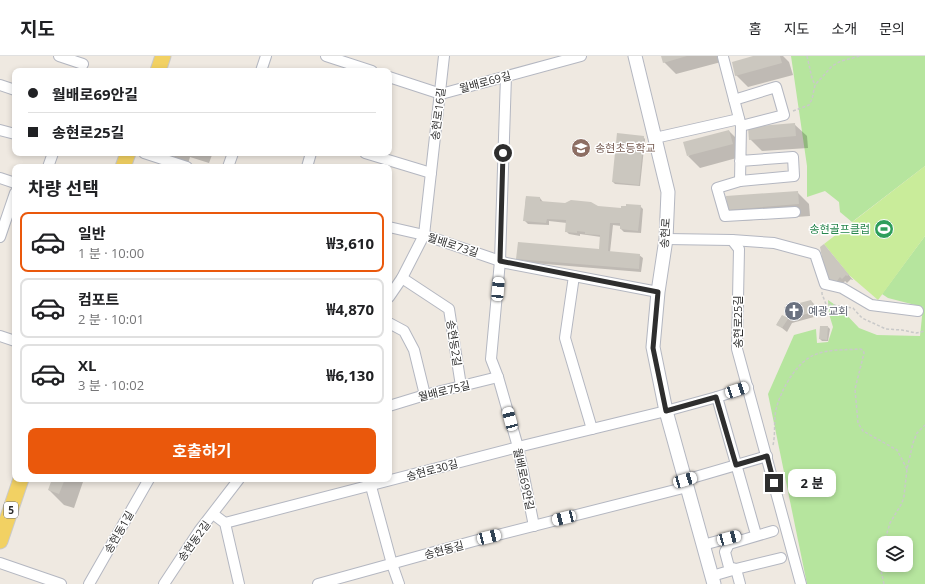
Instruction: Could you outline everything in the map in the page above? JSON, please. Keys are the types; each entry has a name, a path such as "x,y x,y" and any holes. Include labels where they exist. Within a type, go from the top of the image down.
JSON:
{"main road":[{"path":"159,68 163,56"},
{"name":"송현로","path":"635,56 668,192 666,239 658,292 653,348 666,411 713,580"},
{"name":"5","path":"0,541 20,482"}],"street":[{"path":"59,56 84,64"},
{"path":"262,68 266,56"},
{"path":"326,56 342,63 361,68"},
{"name":"송현로16길","path":"424,235 441,94 444,56"},
{"name":"월배로69길","path":"441,94 506,76 548,60 581,56"},
{"path":"724,56 740,122 740,181"},
{"name":"월배로69안길","path":"506,76 500,261 491,359 498,377 518,447 534,526"},
{"path":"392,78 441,94"},
{"path":"0,85 12,89"},
{"path":"655,138 784,115 776,87 734,100"},
{"path":"0,130 12,133"},
{"path":"153,156 178,164"},
{"path":"375,156 431,173"},
{"path":"740,161 793,157 794,176 740,181 717,188 725,216 795,212"},
{"path":"0,178 12,182"},
{"path":"0,237 12,202"},
{"name":"월배로73길","path":"392,228 424,235 500,261 658,292"},
{"path":"392,293 402,278 424,235"},
{"path":"666,239 732,240 774,243 815,254 825,284 842,288 871,305 918,311"},
{"name":"송현로25길","path":"732,240 739,249 737,348 802,584"},
{"path":"574,276 565,338 592,429"},
{"name":"송현동2길","path":"402,278 449,309 461,386"},
{"path":"392,325 404,331 414,350 425,395"},
{"path":"0,336 12,340"},
{"name":"월배로75길","path":"392,405 425,395 498,377"},
{"path":"666,411 748,387"},
{"path":"716,397 755,531"},
{"name":"송현로30길","path":"392,477 666,411"},
{"name":"송현동길","path":"323,583 686,483 736,465 767,456"},
{"name":"송현동1길","path":"89,584 147,482"},
{"name":"송현동2길","path":"164,584 199,531 236,482"},
{"path":"370,482 392,564 399,584"},
{"name":"송현로30길","path":"225,523 370,482"},
{"path":"213,514 225,523 239,584"},
{"path":"703,545 785,523"},
{"path":"736,570 729,567 724,552 729,544 773,531"},
{"path":"713,580 736,570 781,558"},
{"path":"0,563 61,584"},
{"path":"736,570 740,584"}],"path":[{"path":"806,56 815,85"},
{"path":"784,115 809,105 815,85 832,66 836,63 860,56"},
{"path":"825,284 822,294 826,304 853,308 862,318 886,329 916,333 925,331"},
{"path":"767,456 773,444 776,406 788,381 796,369 808,358 816,354 860,349 863,350 864,353 855,389 858,423 863,431 897,450 907,469"},
{"path":"886,536 890,523 902,503 907,469 915,438 925,425"},
{"path":"881,572 884,584"}],"green space":[{"path":"791,56 925,56 925,166 852,222 840,212 839,202 825,191 807,197 807,166"},
{"name":"송현골프클럽","path":"925,166 925,236 878,300 849,275 824,244"},
{"path":"925,236 925,584 807,584 768,394 794,335 816,329 817,343 828,342 833,327 829,314 828,300 841,309 859,328 877,335 920,336 923,307 888,298 882,294"}],"building":[{"path":"661,56 687,56 663,63"},
{"path":"753,56 780,56 782,63 735,76 732,62"},
{"path":"795,123 796,136 749,140 748,127"},
{"path":"729,130 733,144 687,156 683,142"},
{"path":"617,133 644,136 639,185 612,182"},
{"path":"798,191 799,204 727,210 726,196"},
{"path":"526,196 540,197 540,201 565,203 571,200 591,202 598,206 621,208 621,206 626,206 626,204 641,205 638,231 620,229 620,223 610,223 608,251 640,254 639,269 516,259 518,242 599,249 600,235 585,234 585,232 577,231 577,233 565,232 566,220 547,219 546,223 523,221"},
{"path":"824,244 849,275 846,275 842,279 840,277 837,281 827,282 820,247"},
{"path":"811,300 814,307 810,313 788,319 782,328 776,325 782,315 786,317 784,307"},
{"path":"820,326 828,326 827,340 819,339"},
{"path":"51,482 64,482 59,494 48,490"}],"place":[{"name":"송현초등학교","path":"581,148"},
{"name":"송현골프클럽","path":"884,229"},
{"name":"예광교회","path":"794,311"}],"route":[{"path":"503,153 500,261 658,292 653,348 666,411 716,397 736,465 767,456 774,483"}]}
